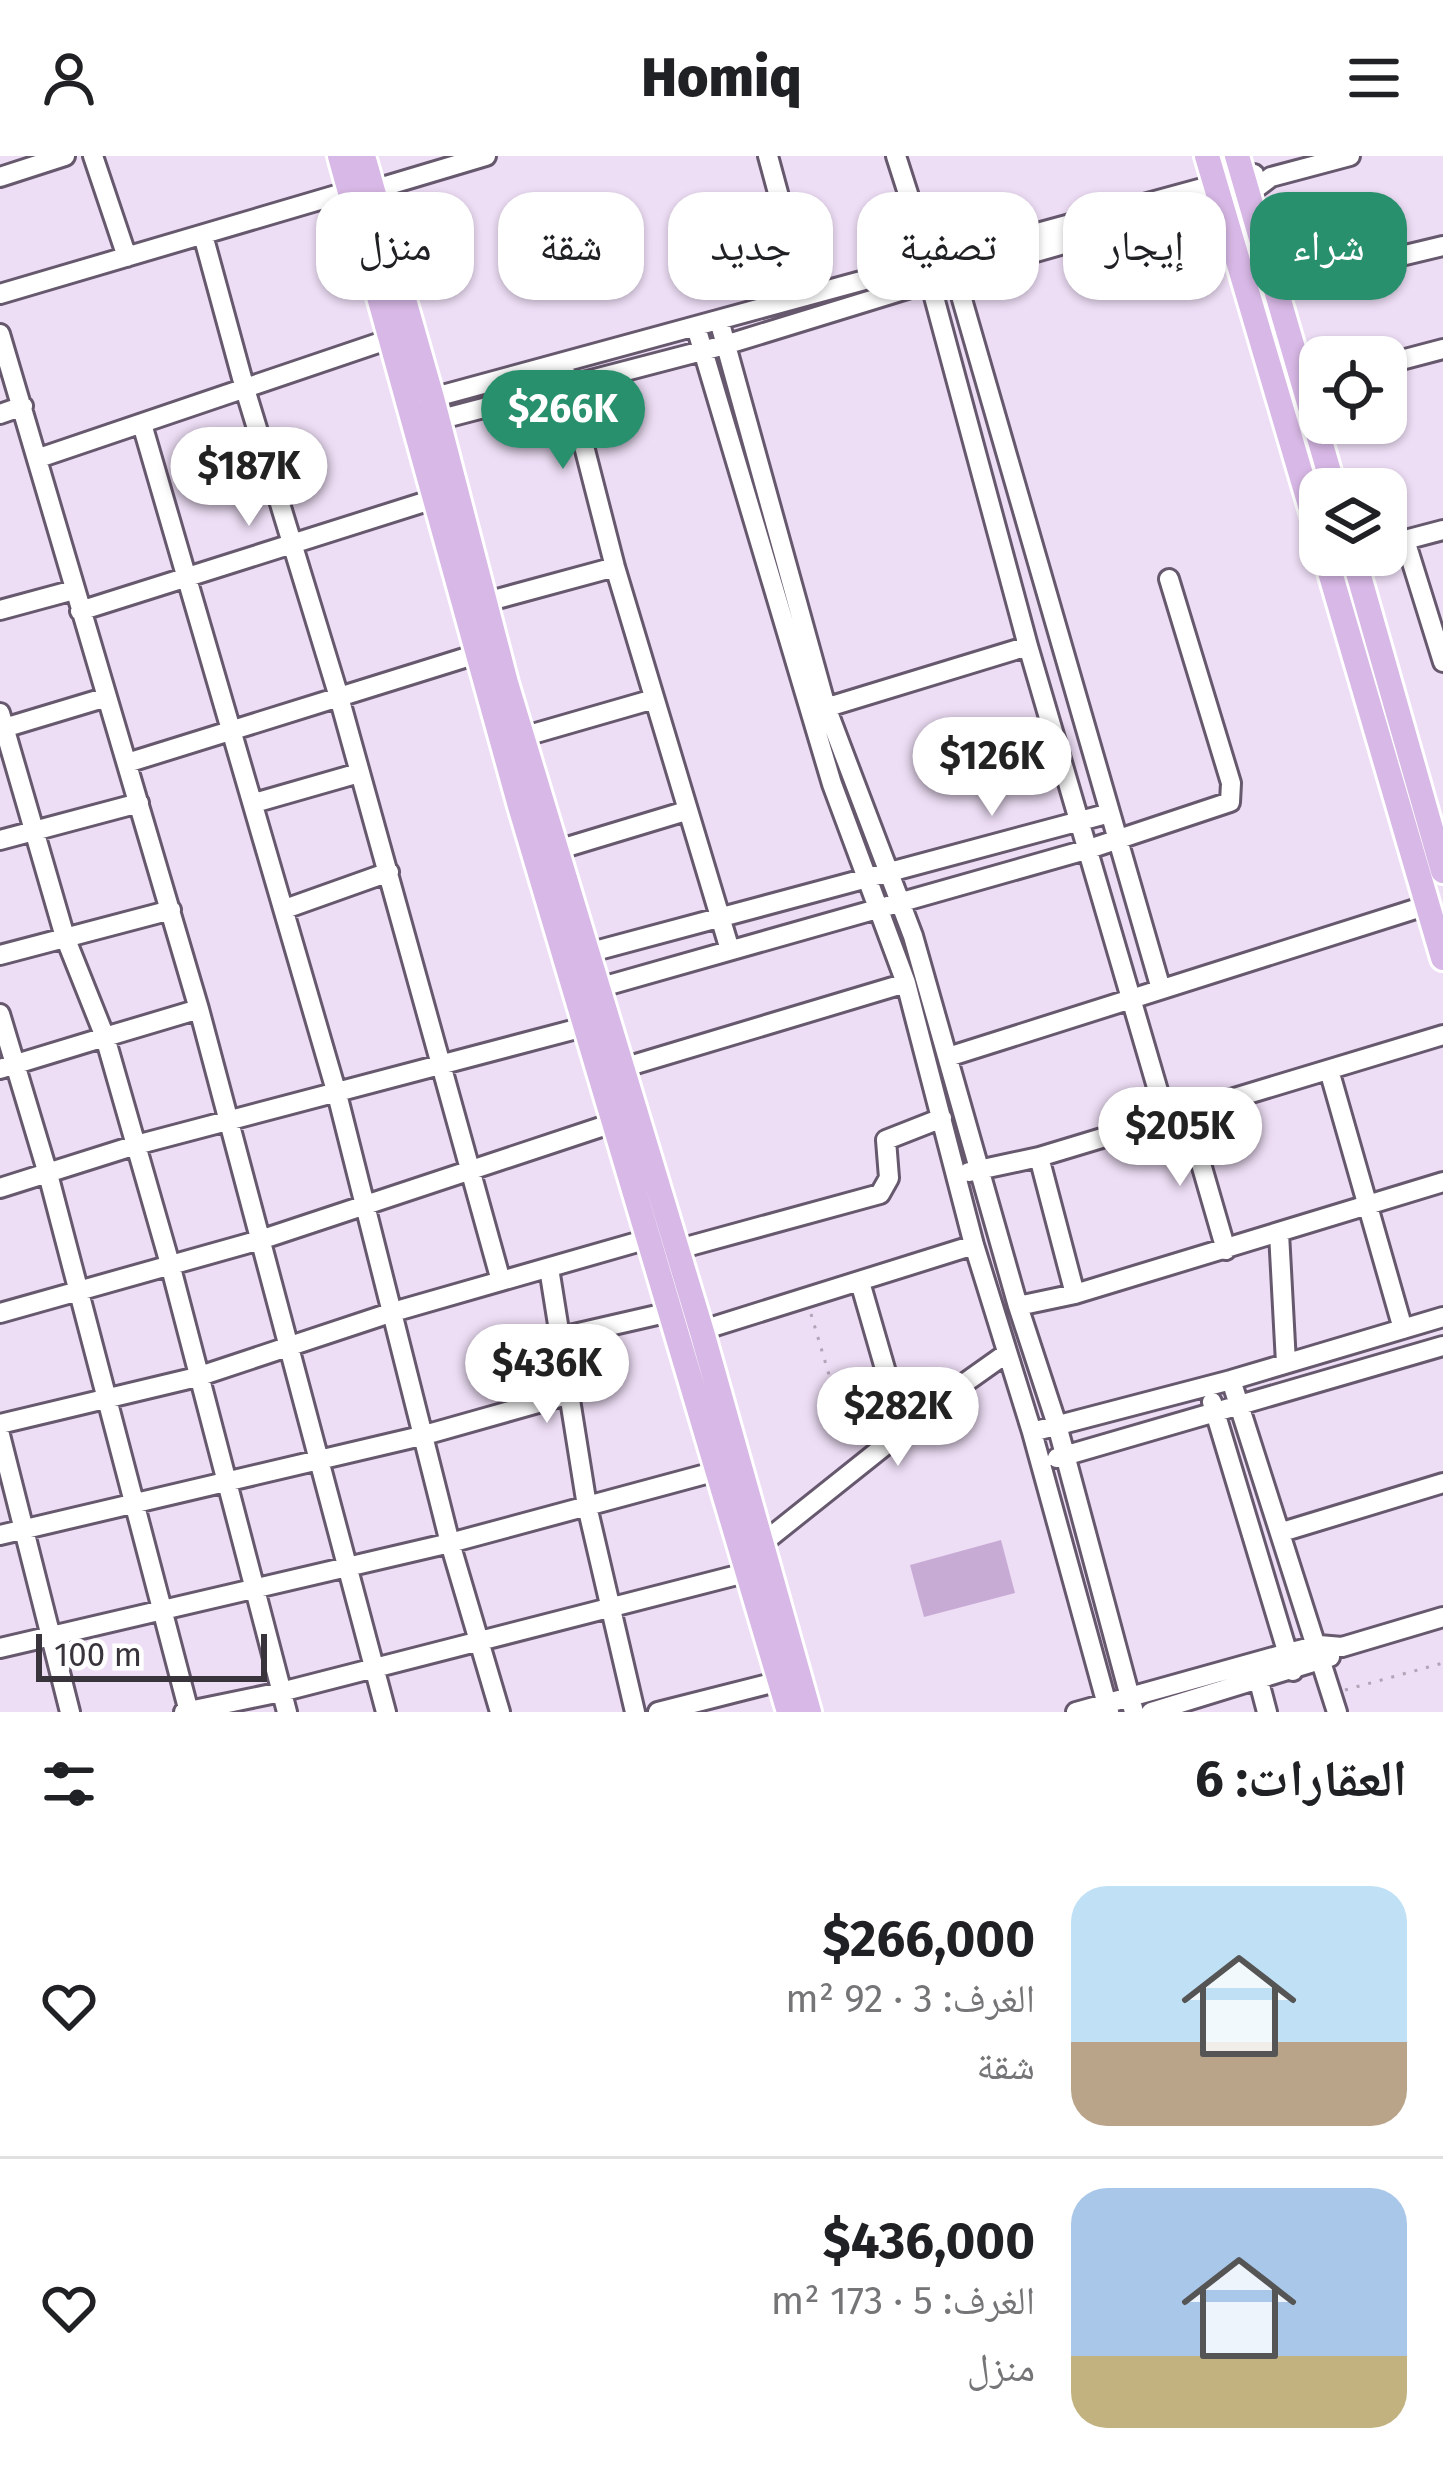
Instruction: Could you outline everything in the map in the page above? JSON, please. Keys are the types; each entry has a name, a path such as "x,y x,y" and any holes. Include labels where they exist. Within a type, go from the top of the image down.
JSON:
{"main road":[{"path":"340,156 361,191 423,412 475,605 476,654 586,991 619,1069 675,1250 683,1327 717,1471 789,1712"},
{"path":"363,156 361,191 390,339 423,412 434,499 522,737 557,850 576,956"},
{"path":"1207,156 1299,468"},
{"path":"1281,300 1299,349"},
{"path":"1331,576 1443,958"},
{"path":"1359,576 1443,872"},
{"path":"586,991 584,1027 648,1239 759,1546 809,1712"}],"street":[{"path":"0,177 65,156"},
{"path":"93,156 127,257"},
{"path":"0,294 486,156"},
{"path":"768,156 778,192"},
{"path":"896,156 907,192"},
{"path":"1039,248 1217,191 1242,174 1271,177 1350,156"},
{"path":"1039,241 1217,191"},
{"path":"203,235 389,872 501,1281"},
{"path":"1407,255 1443,246"},
{"path":"423,412 569,384 725,345 857,298"},
{"path":"423,412 562,362 792,300"},
{"path":"937,300 1028,646 1134,998 1226,1250"},
{"path":"962,300 1161,989"},
{"path":"719,320 818,710 866,881 906,983 974,1245 1041,1463 1108,1708"},
{"path":"696,327 818,710 901,900 1057,1425 1131,1704"},
{"path":"0,334 200,1009 386,1712"},
{"path":"39,458 390,339"},
{"path":"1407,358 1443,349"},
{"path":"562,362 615,567 730,950"},
{"path":"0,414 23,406"},
{"path":"142,424 337,1094 450,1544 500,1712"},
{"path":"80,611 434,499"},
{"path":"1407,539 1443,530"},
{"path":"475,605 615,567"},
{"path":"1407,570 1443,662"},
{"path":"586,991 1089,849 1230,802 1233,793 1168,579"},
{"path":"0,610 74,590"},
{"path":"818,710 1028,646"},
{"path":"127,763 476,654"},
{"path":"107,697 2,721 65,938 105,1037 170,1264 284,1702"},
{"path":"522,737 654,699"},
{"path":"254,803 359,773"},
{"path":"0,840 139,803"},
{"path":"557,850 686,811"},
{"path":"576,956 1111,813"},
{"path":"285,909 389,872"},
{"path":"948,1057 1428,905"},
{"path":"0,955 171,910"},
{"path":"619,1069 906,983"},
{"path":"8,1067 200,1009"},
{"path":"0,1014 8,1067 48,1174 187,1712 284,1702 373,1666 749,1573"},
{"path":"0,1188 136,1145 584,1027"},
{"path":"957,1175 1039,1157 1443,1035"},
{"path":"1329,1070 1397,1331 1399,1358"},
{"path":"675,1250 880,1194 890,1178 886,1140 942,1118"},
{"path":"0,1313 260,1240 614,1123"},
{"path":"1039,1157 1076,1294"},
{"path":"1018,1306 1076,1294 1443,1182"},
{"path":"1279,1233 1286,1363"},
{"path":"0,1424 197,1377 393,1312 648,1239"},
{"path":"560,1337 683,1327 807,1298 974,1245"},
{"path":"549,1268 587,1506 635,1712"},
{"path":"860,1282 903,1431"},
{"path":"1032,1432 1443,1317"},
{"path":"1041,1463 1443,1346"},
{"path":"759,1546 1007,1354"},
{"path":"1231,1380 1335,1703"},
{"path":"1207,1386 1291,1662"},
{"path":"0,1535 422,1436 570,1394"},
{"path":"0,1435 70,1712"},
{"path":"0,1648 450,1544 717,1471"},
{"path":"1282,1532 1443,1483"},
{"path":"1076,1712 1131,1704 1256,1672 1443,1617"},
{"path":"1151,1712 1256,1672"},
{"path":"1256,1672 1267,1712"},
{"path":"658,1712 780,1681"}],"path":[{"path":"1226,275 1241,271"},
{"path":"807,1298 857,1468"},
{"path":"1335,1703 1443,1663"}],"shaded area":[{"path":"1001,1540 1015,1593 924,1617 910,1565"}]}
